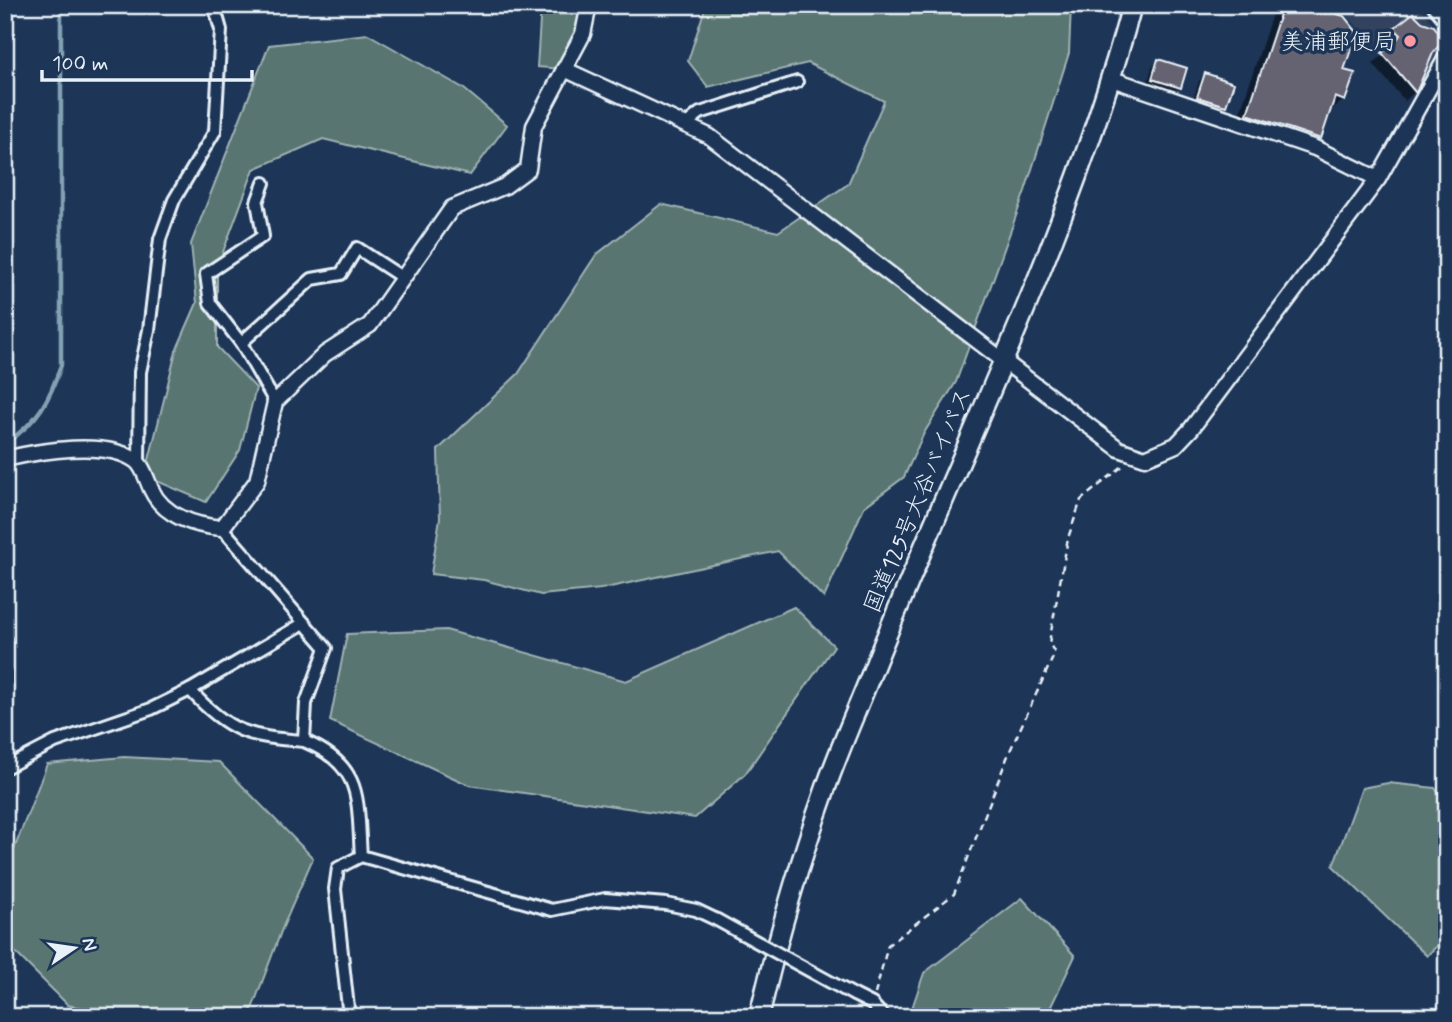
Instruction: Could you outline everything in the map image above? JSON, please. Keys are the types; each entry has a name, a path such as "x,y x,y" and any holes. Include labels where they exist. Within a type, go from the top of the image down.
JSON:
{"highway":[{"name":"国道125号大谷バイパス","path":"759,1017 794,884 824,790 895,614 1058,233 1112,79 1132,5"},
{"path":"1437,5 1447,17"}],"street":[{"path":"214,5 221,30 215,131 173,200 160,239 149,330 140,372 139,462 155,497 181,520 222,528 326,648 306,703 304,741"},
{"path":"222,528 257,481 275,402 325,354 370,325 452,208 505,186 528,169 534,126 583,34 589,5"},
{"path":"565,69 709,136 1119,449 1145,458 1160,453 1183,438 1378,179 1447,56"},
{"path":"1112,79 1315,148 1378,179"},
{"path":"685,125 700,113 797,82"},
{"path":"264,183 257,202 263,236 206,274 210,303 241,343 275,402"},
{"path":"241,343 312,279 341,274 357,248 403,278"},
{"path":"5,459 93,448 115,449 139,462"},
{"path":"5,768 55,742 151,709 190,691 304,623"},
{"path":"5,639 5,722"},
{"path":"190,691 214,717 254,737 304,741 327,751 352,777 361,856"},
{"path":"349,1017 335,889 338,868 361,856 551,910 605,900 666,904 696,910 872,1004 884,1017"}],"path":[{"path":"872,1004 888,945 954,894 1009,753 1055,653 1049,643 1068,538 1080,500 1136,456"}],"shaded area":[{"path":"1361,5 1418,5 1447,41 1417,97 1348,16"}],"green space":[{"path":"541,5 589,5 564,69 537,67"},
{"path":"706,5 1071,5 1069,53 1025,191 956,382 924,433 904,477 864,507 824,598 778,551 601,589 541,595 484,580 431,574 440,518 438,450 518,374 596,255 661,204 778,232 848,184 884,101 808,63 708,87 688,61"},
{"path":"368,34 463,88 507,125 470,175 323,139 254,169 217,268 217,347 256,388 240,450 206,502 145,476 176,351 197,303 191,244 269,45"},
{"path":"794,607 834,646 745,774 695,818 469,785 330,721 347,634 446,630 626,681"},
{"path":"124,757 219,762 313,858 282,929 249,1017 121,1017 68,1005 5,942 5,873 47,764"},
{"path":"1388,783 1435,788 1447,805 1447,935 1427,956 1333,866 1362,788"},
{"path":"1022,898 1075,956 1046,1017 909,1017 924,973"}],"building":[{"path":"1283,5 1308,5 1344,16 1357,32 1344,70 1355,73 1345,101 1335,97 1321,139 1247,114"},
{"path":"1324,5 1345,5 1342,12"},
{"path":"1413,13 1422,22 1434,26 1441,36 1441,43 1433,53 1416,93 1382,53 1401,35 1394,28"},
{"path":"1158,59 1187,68 1181,88 1152,79"},
{"path":"1205,73 1234,83 1226,106 1197,97"}],"waterway":[{"path":"7,442 42,409 61,365 61,12"}],"place":[{"name":"美浦郵便局","path":"1410,41"}]}
